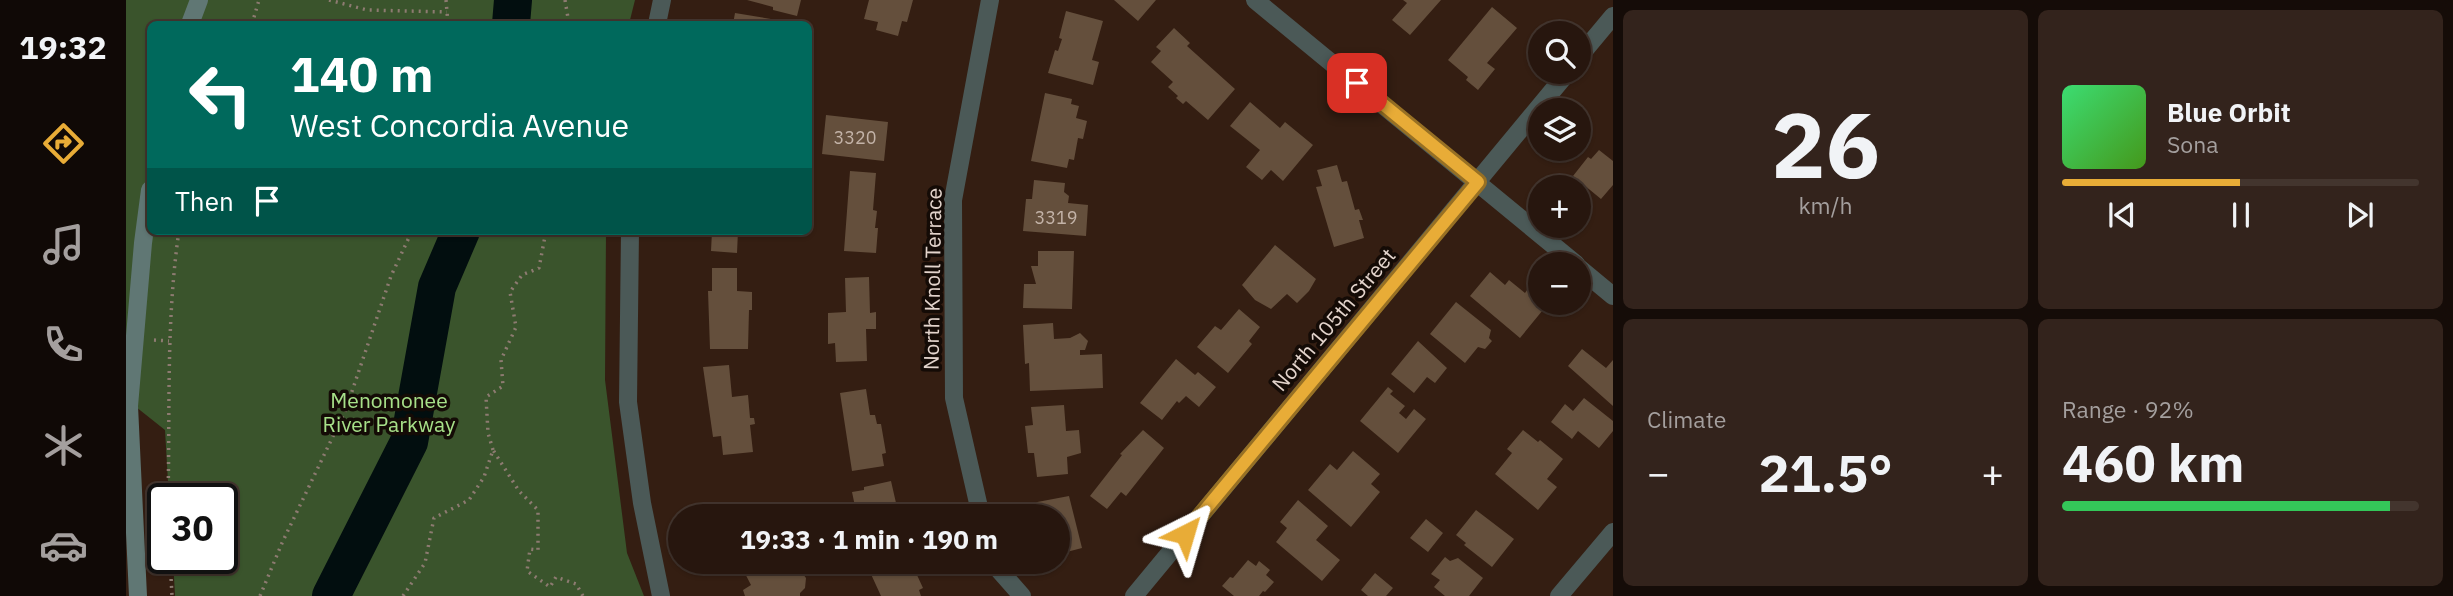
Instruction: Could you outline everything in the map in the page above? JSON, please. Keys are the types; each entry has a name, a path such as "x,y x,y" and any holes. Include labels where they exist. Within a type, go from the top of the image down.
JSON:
{"street":[{"path":"191,21 199,0"},
{"path":"658,21 662,0"},
{"name":"North Knoll Terrace","path":"978,504 954,398 953,200 990,0"},
{"path":"1255,0 1561,252"},
{"path":"1591,42 1613,16"},
{"name":"North 105th Street","path":"1133,596 1557,84"},
{"path":"138,596 127,406 147,213"},
{"path":"630,235 628,402 642,503 661,596"},
{"path":"1591,277 1613,296"},
{"path":"1559,596 1613,532"},
{"path":"1003,574 1022,596"}],"path":[{"path":"253,21 259,0"},
{"path":"329,0 367,10 447,12"},
{"path":"446,0 448,21"},
{"path":"565,0 568,21"},
{"path":"168,483 169,341 179,235"},
{"path":"260,596 282,543 346,409 391,276 410,235"},
{"path":"545,235 539,268 522,275 510,292 516,327 501,360 503,386 486,397 488,433 493,450 519,491 538,510 538,550 530,549 527,571 550,587 556,577 576,584 583,596"},
{"path":"146,340 169,341"},
{"path":"403,596 425,563 434,518 469,500 484,477 493,450"},
{"path":"171,574 172,596"}],"green space":[{"name":"Menomonee River Parkway","path":"126,0 635,0 630,21 147,21 147,235 606,235 605,380 627,553 644,596 175,596 174,574 238,574 238,483 168,483 165,430 126,399"}],"building":[{"path":"747,0 801,0 797,16"},
{"path":"869,0 913,0 907,22 902,21 898,36 876,30 878,22 864,19"},
{"path":"1114,0 1156,0 1138,21"},
{"path":"1403,0 1441,0 1410,35 1392,20 1407,3"},
{"path":"1492,7 1517,28 1487,63 1495,69 1478,90 1466,80 1468,77 1448,60"},
{"path":"1066,11 1103,21 1092,60 1099,62 1093,85 1048,73 1055,50 1058,51 1062,39 1059,38"},
{"path":"735,13 771,19 771,21 734,21"},
{"path":"1174,28 1190,43 1187,46 1235,89 1208,120 1186,101 1183,104 1176,98 1178,96 1168,87 1173,82 1151,62 1161,51 1156,47"},
{"path":"1045,93 1072,99 1071,104 1079,106 1076,118 1087,121 1083,139 1078,138 1074,160 1069,159 1067,168 1031,161"},
{"path":"1250,102 1280,128 1285,122 1313,145 1283,181 1271,170 1262,180 1246,167 1260,150 1230,126"},
{"path":"826,115 888,122 884,161 822,154"},
{"path":"1599,150 1613,161 1613,185 1601,199 1591,191 1591,175 1574,175 1585,161 1591,159"},
{"path":"1337,165 1342,182 1347,181 1355,210 1359,209 1364,238 1334,247 1316,187 1322,186 1317,170"},
{"path":"850,171 876,173 873,210 877,211 876,253 844,251"},
{"path":"1034,180 1065,183 1064,192 1069,196 1068,203 1088,205 1086,236 1023,231 1026,199 1032,199"},
{"path":"712,235 738,235 737,253 711,251"},
{"path":"1275,245 1316,279 1297,303 1287,294 1271,309 1255,300 1242,285"},
{"path":"1038,251 1074,251 1072,309 1023,308 1024,284 1036,284 1031,266 1038,266"},
{"path":"712,268 737,268 737,291 752,292 748,349 710,349 708,291 712,291"},
{"path":"1490,272 1505,285 1509,280 1525,293 1528,291 1528,315 1539,315 1520,338 1470,296"},
{"path":"869,277 870,313 876,312 876,329 866,329 867,361 836,362 835,343 828,344 828,313 846,312 845,278"},
{"path":"1456,302 1491,330 1489,338 1492,341 1485,349 1478,347 1465,363 1430,334"},
{"path":"1239,309 1260,327 1249,341 1252,344 1228,373 1197,347 1215,326 1221,330"},
{"path":"1053,323 1054,339 1070,338 1080,333 1088,341 1085,350 1080,350 1080,355 1102,354 1103,388 1030,391 1029,363 1025,364 1023,325"},
{"path":"1418,341 1447,368 1435,383 1427,377 1414,393 1391,374"},
{"path":"1582,349 1606,368 1613,360 1613,406 1568,366"},
{"path":"1176,359 1195,375 1198,372 1216,387 1199,407 1186,396 1179,403 1177,401 1162,420 1140,403"},
{"path":"729,365 732,397 748,395 750,418 754,418 755,424 750,425 753,452 723,455 721,436 713,437 703,367"},
{"path":"1388,387 1393,391 1390,394 1405,406 1399,413 1406,419 1414,409 1426,419 1398,453 1360,421"},
{"path":"866,389 870,415 875,415 877,424 881,424 886,453 882,454 884,466 852,471 840,393"},
{"path":"1584,398 1613,421 1613,431 1599,448 1578,431 1572,439 1551,422 1565,404 1573,411"},
{"path":"1064,405 1066,431 1079,430 1081,453 1067,457 1068,474 1037,477 1034,453 1028,453 1025,426 1033,425 1031,407"},
{"path":"1143,430 1164,448 1126,496 1121,492 1107,509 1090,496 1122,455 1120,454"},
{"path":"1523,430 1563,459 1547,479 1557,487 1538,510 1495,474 1512,453 1507,449"},
{"path":"1353,451 1380,474 1371,484 1380,492 1351,527 1308,490 1330,464 1337,470"},
{"path":"891,481 896,504 854,504 852,492 864,490 864,487"},
{"path":"1069,496 1082,548 1070,551 1070,504 1032,503"},
{"path":"1298,500 1328,526 1316,540 1340,560 1322,581 1276,542 1287,528 1280,522"},
{"path":"1476,510 1514,539 1492,567 1464,545 1466,543 1456,535"},
{"path":"1426,519 1443,533 1428,552 1410,538"},
{"path":"1445,557 1450,561 1458,558 1483,578 1469,596 1445,596 1434,587 1440,580 1431,574"},
{"path":"1248,560 1256,566 1259,561 1270,570 1266,575 1274,582 1259,596 1234,596 1222,586 1230,577 1233,578"},
{"path":"1375,573 1393,588 1386,596 1368,596 1361,590"},
{"path":"745,574 803,574 806,578 805,588 800,596 745,596 743,590 751,585"},
{"path":"871,574 917,574 923,588 919,590 921,596 881,596"}],"waterway":[{"path":"511,21 513,0"},
{"path":"331,596 409,442 437,287 459,235"}],"route":[{"path":"1185,534 1478,182 1357,83"}]}
